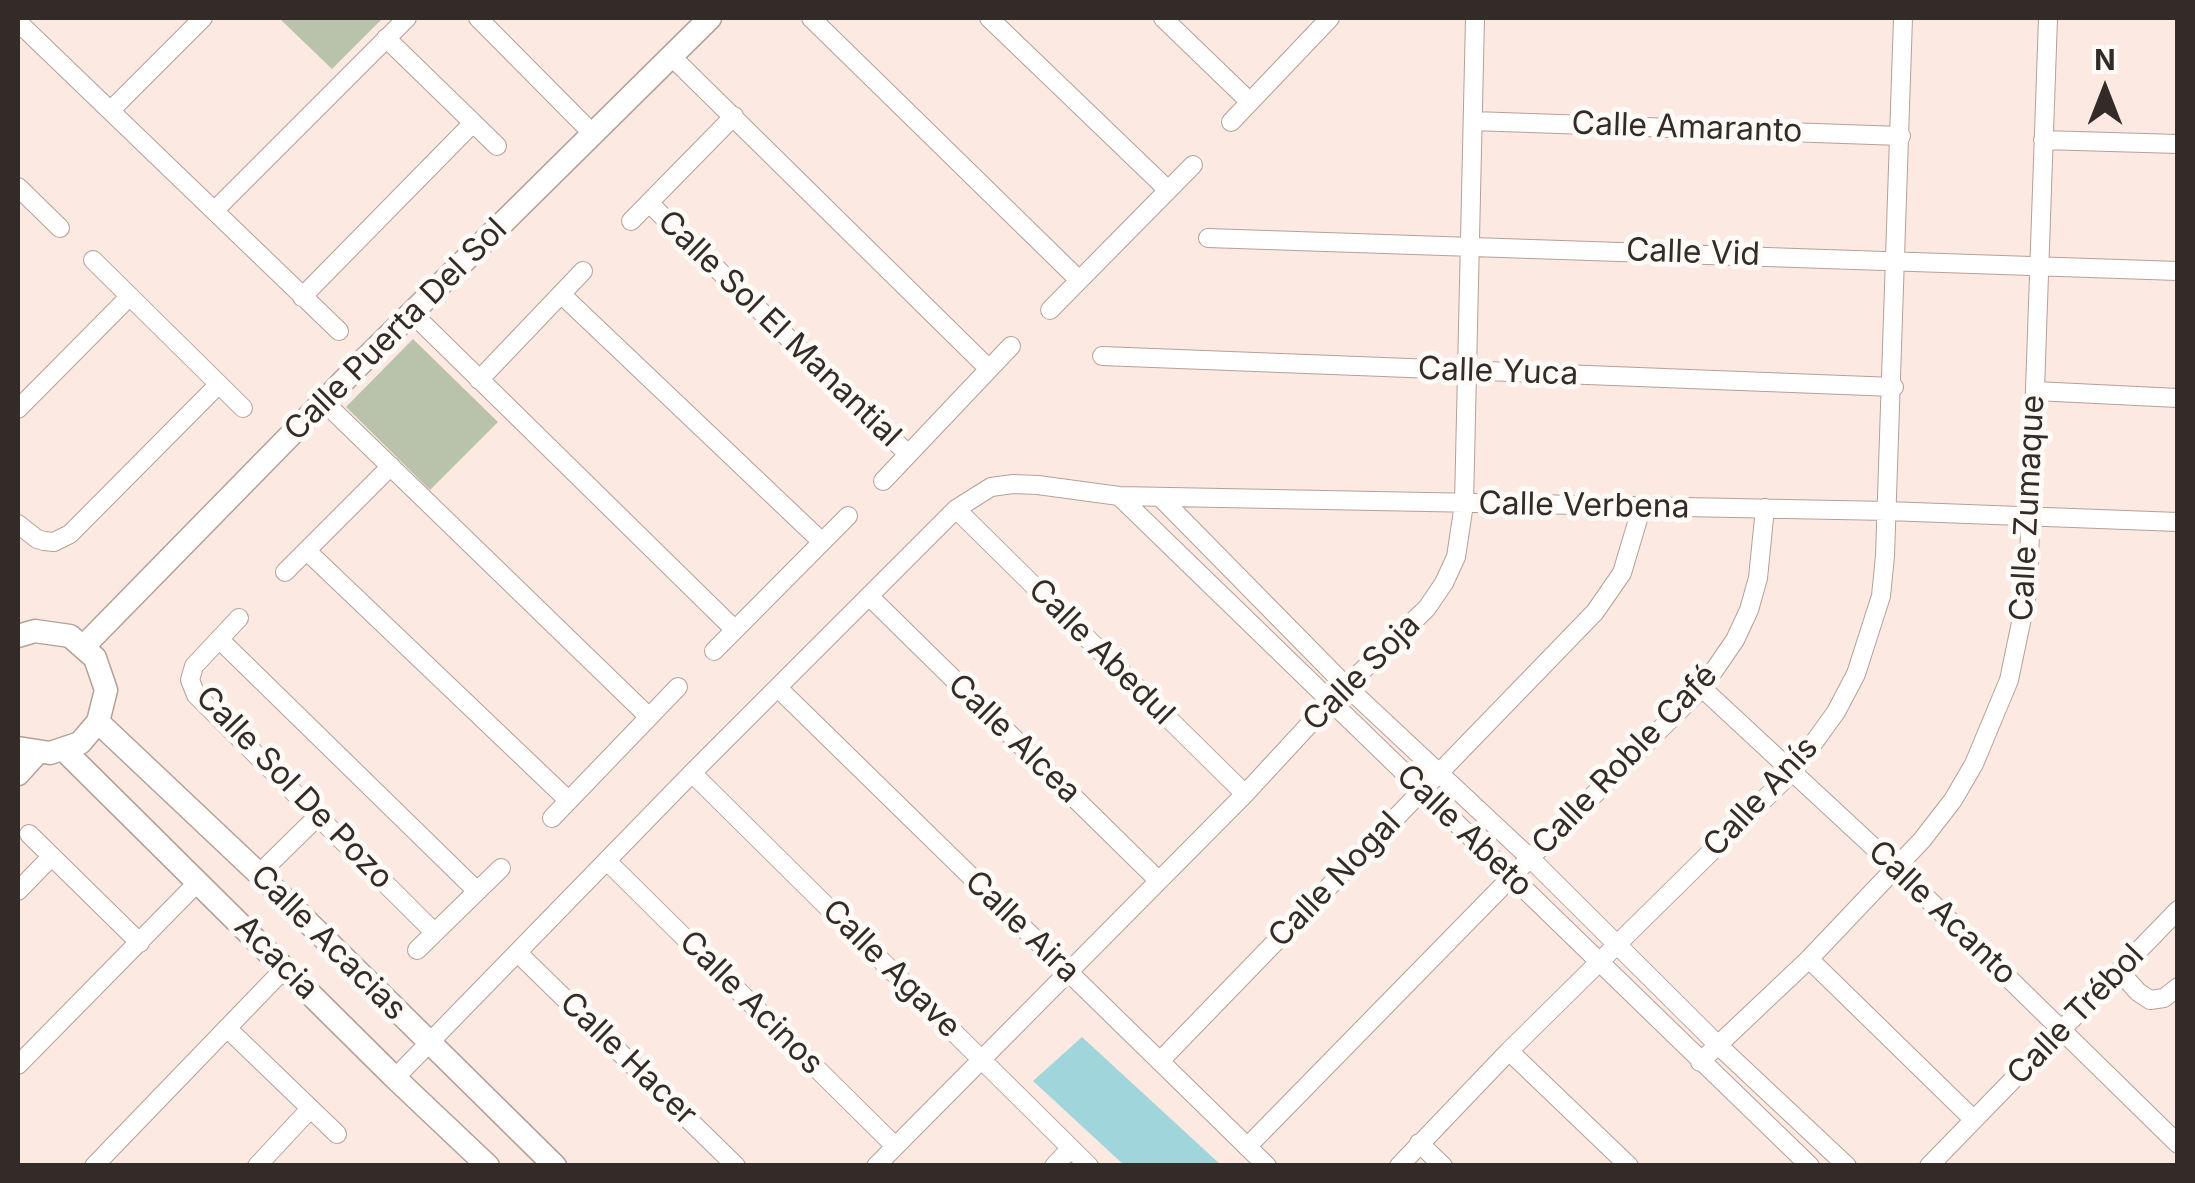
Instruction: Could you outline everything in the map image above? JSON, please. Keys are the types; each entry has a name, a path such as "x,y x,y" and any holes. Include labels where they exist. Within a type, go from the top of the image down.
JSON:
{"street":[{"path":"110,110 204,18"},
{"path":"215,210 407,18"},
{"path":"478,18 594,135"},
{"name":"Calle Puerta Del Sol","path":"84,646 323,401 710,18"},
{"path":"989,18 1168,190"},
{"path":"1163,18 1250,102"},
{"path":"1231,122 1330,18"},
{"name":"Calle Soja","path":"876,1166 1436,596 1456,557 1464,504 1475,18"},
{"name":"Calle Anís","path":"1399,1166 1508,1051 1794,770 1836,712 1868,641 1881,596 1888,511 1904,18"},
{"name":"Calle Zumaque","path":"1700,1062 1809,959 1896,868 1953,800 1992,726 2022,630 2028,588 2048,18"},
{"path":"822,21 1078,279"},
{"path":"23,22 339,331"},
{"path":"386,38 497,146"},
{"path":"672,57 989,369"},
{"name":"Calle Sol El Manantial","path":"631,221 734,116"},
{"name":"Calle Amaranto","path":"1472,121 1901,136"},
{"path":"302,296 474,124"},
{"path":"2043,140 2178,144"},
{"path":"1050,310 1194,165"},
{"path":"20,195 60,228"},
{"name":"Calle Sol El Manantial","path":"649,204 908,454"},
{"name":"Calle Vid","path":"1208,238 2178,271"},
{"path":"93,260 243,408"},
{"path":"479,380 583,271"},
{"path":"560,294 820,540"},
{"path":"18,410 130,296"},
{"path":"412,313 734,629"},
{"name":"Calle Sol El Manantial","path":"883,481 1011,346"},
{"name":"Calle Yuca","path":"1102,356 1894,388"},
{"path":"18,524 36,540 54,542 70,534 218,384"},
{"path":"2035,391 2178,398"},
{"path":"323,401 650,717"},
{"path":"285,572 391,466"},
{"name":"Calle Verbena","path":"956,510 991,488 1013,484 1120,496 1888,511 2178,522"},
{"name":"Calle Abeto","path":"1120,496 1810,1166"},
{"name":"Calle Abeto","path":"1160,497 1346,686 1530,858 1718,1045 1847,1166"},
{"name":"Calle Nogal","path":"1161,1060 1608,595 1622,573 1642,506"},
{"name":"Calle Roble Café","path":"1247,1146 1511,876 1702,688 1735,640 1749,610 1758,578 1765,508"},
{"path":"395,1078 956,510"},
{"name":"Calle Abedul","path":"956,510 1245,794"},
{"path":"714,651 848,516"},
{"path":"308,552 568,800"},
{"name":"Calle Alcea","path":"870,597 1158,880"},
{"name":"Calle Sol De Pozo","path":"240,618 190,672 196,695 434,932"},
{"path":"18,636 52,631 84,646 103,674 106,690 98,722 80,742 64,750 27,750 18,774"},
{"name":"Calle Sol De Pozo","path":"219,639 477,891"},
{"path":"552,818 678,687"},
{"name":"Calle Aira","path":"778,688 1267,1166"},
{"name":"Calle Acanto","path":"1702,688 1794,770 2178,1144"},
{"name":"Calle Acacias","path":"98,722 259,874 555,1166"},
{"name":"Acacia","path":"64,750 488,1166"},
{"name":"Calle Agave","path":"692,774 1090,1166"},
{"path":"259,874 317,817"},
{"path":"29,834 140,943"},
{"path":"18,891 51,857"},
{"name":"Calle Acinos","path":"607,861 895,1146"},
{"path":"417,950 501,868"},
{"path":"18,1065 198,882"},
{"name":"Calle Trébol","path":"1929,1166 2178,910"},
{"name":"Calle Hacer","path":"519,954 736,1166"},
{"path":"1809,959 1974,1120"},
{"path":"94,1166 286,968"},
{"path":"2119,971 2150,1000 2164,998 2178,987"},
{"path":"228,1029 337,1134"},
{"path":"1508,1051 1629,1166"},
{"path":"257,1166 310,1108"},
{"path":"1420,1143 1444,1166"},
{"path":"1054,1166 1071,1148"}],"green space":[{"path":"279,18 383,18 332,69"},
{"path":"413,339 498,422 430,490 346,407"}],"water":[{"path":"1082,1037 1221,1165 1124,1165 1033,1081"}]}
